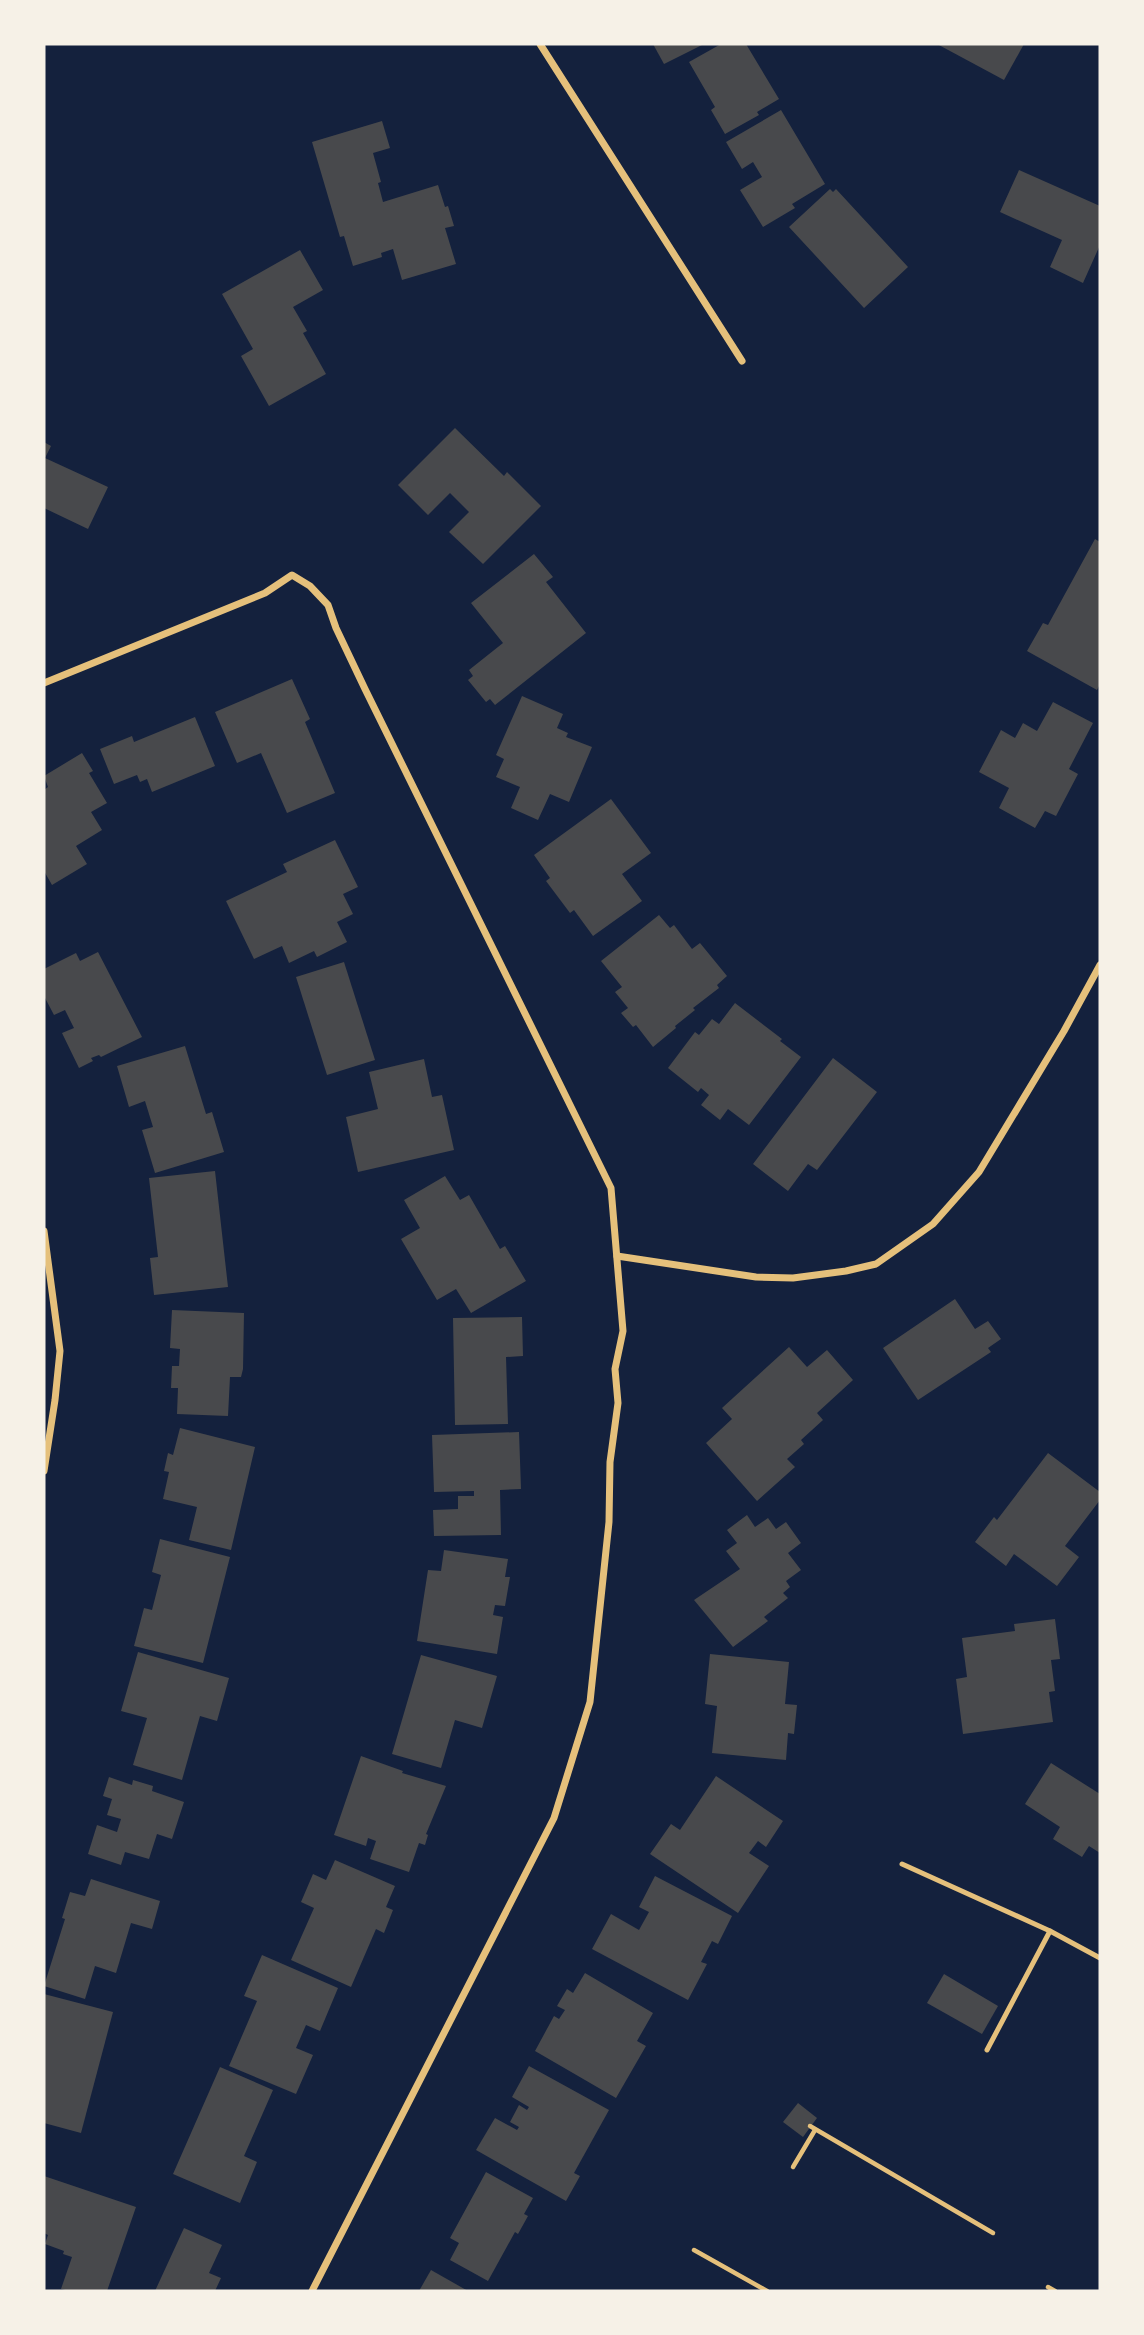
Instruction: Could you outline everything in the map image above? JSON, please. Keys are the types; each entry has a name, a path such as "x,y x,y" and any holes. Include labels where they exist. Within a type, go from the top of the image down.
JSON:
{"street":[{"path":"540,44 742,361"},
{"path":"44,683 265,593 292,575 310,586 328,605 365,689 611,1188 623,1331 615,1369 618,1403 610,1462 609,1522 590,1702 554,1818 312,2291"},
{"path":"617,1256 756,1277 793,1278 846,1272 876,1264 933,1224 979,1172 1064,1031 1100,965"},
{"path":"44,1231 60,1351 44,1471"}],"lane":[{"path":"902,1864 1050,1931 1100,1958"},
{"path":"987,2050 1050,1931"}],"path":[{"path":"793,2167 813,2128 993,2234"},
{"path":"694,2250 767,2291"},
{"path":"1048,2287 1055,2291"}],"building":[{"path":"653,44 704,44 664,64"},
{"path":"721,44 746,44 779,99 757,112 759,115 725,134 711,110 715,107 689,62"},
{"path":"937,44 1024,44 1004,80"},
{"path":"781,110 825,184 792,204 795,208 763,227 740,190 762,177 753,162 742,169 726,142"},
{"path":"382,121 390,148 373,153 383,202 438,185 454,226 445,228 456,264 402,280 393,249 381,253 382,257 353,266 344,236 340,237 312,142"},
{"path":"1019,170 1100,206 1100,245 1083,283 1050,267 1062,240 1000,212"},
{"path":"830,189 833,192 836,189 908,267 864,308 789,227"},
{"path":"300,250 323,290 293,307 307,331 303,333 326,374 269,406 241,356 253,349 222,294"},
{"path":"455,428 504,476 507,472 541,506 483,564 449,532 469,512 450,493 428,515 398,485"},
{"path":"44,442 51,446 45,458 108,487 88,529 44,508"},
{"path":"1095,539 1100,542 1100,684 1097,690 1027,651 1043,623 1048,625"},
{"path":"534,554 553,577 546,582 586,633 495,705 490,699 486,702 468,680 473,676 469,670 503,643 471,603"},
{"path":"292,679 310,719 305,722 335,793 287,813 261,753 237,763 215,712"},
{"path":"522,696 563,714 557,728 568,733 566,737 592,747 569,802 550,794 538,820 511,808 520,787 496,777 504,759 496,755"},
{"path":"1053,702 1093,723 1069,769 1078,774 1056,816 1045,811 1035,828 999,808 1009,788 979,772 1001,730 1015,738 1023,723 1037,731"},
{"path":"195,717 215,766 152,792 147,779 140,782 137,775 114,784 100,749 132,736 134,742"},
{"path":"82,753 93,771 89,773 107,803 91,812 102,830 76,846 87,864 52,885 44,871 44,790 48,787 44,776"},
{"path":"611,799 651,853 622,874 642,901 593,936 574,910 570,913 546,881 550,878 534,855"},
{"path":"335,840 358,887 343,894 353,914 337,922 347,942 317,957 314,951 289,963 282,946 254,959 226,901 287,872 283,864"},
{"path":"659,915 670,928 674,925 692,949 700,943 727,976 717,985 719,988 693,1008 695,1010 653,1047 636,1025 633,1027 621,1013 628,1008 615,992 622,987 601,961"},
{"path":"98,952 142,1037 101,1057 99,1055 91,1058 93,1061 79,1068 62,1033 74,1028 65,1010 54,1015 44,996 44,969 76,953 80,961"},
{"path":"344,962 375,1060 327,1075 296,977"},
{"path":"735,1003 801,1057 749,1125 728,1109 720,1120 701,1105 709,1095 701,1088 698,1092 668,1068 695,1032 699,1035 712,1019 719,1024"},
{"path":"185,1046 206,1114 212,1112 224,1152 155,1173 142,1130 153,1127 145,1101 129,1107 117,1066"},
{"path":"833,1058 877,1092 817,1170 808,1164 788,1191 753,1164"},
{"path":"424,1059 432,1097 442,1095 454,1150 358,1172 346,1117 378,1109 369,1072"},
{"path":"215,1171 228,1287 154,1295 150,1258 158,1257 149,1178"},
{"path":"445,1176 460,1200 469,1195 500,1249 505,1246 526,1281 471,1313 456,1289 437,1300 401,1239 420,1228 404,1200"},
{"path":"955,1299 975,1329 988,1321 1001,1339 988,1348 991,1352 918,1400 883,1348"},
{"path":"172,1310 244,1313 243,1369 241,1377 230,1377 228,1416 177,1414 178,1388 171,1388 172,1366 179,1366 180,1349 170,1348"},
{"path":"522,1317 523,1356 506,1357 508,1424 455,1425 453,1318"},
{"path":"789,1347 807,1367 827,1350 853,1380 817,1413 823,1420 801,1440 804,1444 787,1459 795,1467 757,1501 706,1443 732,1419 722,1408"},
{"path":"180,1428 255,1447 231,1550 189,1540 197,1507 163,1499 169,1472 164,1471 168,1453 173,1455"},
{"path":"519,1432 521,1489 500,1490 501,1535 434,1536 433,1510 458,1509 458,1496 474,1496 474,1491 434,1492 432,1435"},
{"path":"1048,1453 1100,1492 1100,1500 1065,1546 1079,1557 1057,1586 1014,1554 1006,1566 975,1542 994,1517 997,1520"},
{"path":"747,1515 755,1527 768,1518 776,1529 786,1522 801,1543 788,1553 801,1570 786,1581 790,1587 783,1593 788,1598 764,1617 768,1621 733,1647 694,1600 740,1569 726,1551 737,1543 727,1530"},
{"path":"160,1539 230,1557 203,1663 134,1646 144,1608 152,1610 161,1575 152,1572"},
{"path":"444,1550 508,1559 505,1577 510,1577 505,1606 495,1605 493,1615 503,1617 497,1654 417,1641 428,1570 441,1571"},
{"path":"1055,1619 1060,1659 1051,1660 1055,1691 1049,1692 1053,1722 963,1734 956,1679 967,1677 962,1638 1015,1631 1014,1624"},
{"path":"138,1652 229,1678 217,1721 200,1716 182,1780 133,1765 147,1718 121,1711"},
{"path":"710,1654 789,1662 785,1704 797,1705 794,1734 788,1733 786,1760 712,1753 717,1706 705,1704"},
{"path":"421,1655 497,1676 482,1728 455,1720 441,1768 392,1754"},
{"path":"361,1756 403,1771 402,1773 446,1786 426,1834 425,1845 419,1843 409,1872 370,1859 376,1841 368,1838 366,1846 334,1835"},
{"path":"1051,1763 1100,1794 1100,1853 1089,1846 1082,1857 1053,1839 1060,1827 1025,1804"},
{"path":"716,1776 783,1821 766,1847 758,1841 749,1853 769,1866 738,1913 650,1854 671,1824 680,1830"},
{"path":"109,1777 132,1785 133,1780 153,1786 152,1791 184,1802 172,1839 157,1834 149,1859 125,1852 121,1865 88,1854 97,1825 117,1832 121,1819 107,1815 112,1799 103,1796"},
{"path":"335,1860 395,1886 386,1907 393,1910 384,1933 376,1929 351,1987 291,1960 314,1908 301,1902 313,1874 326,1880"},
{"path":"655,1876 732,1916 718,1944 712,1941 701,1962 707,1964 688,2000 592,1949 611,1914 639,1930 649,1912 639,1907"},
{"path":"91,1879 160,1901 152,1929 131,1923 116,1973 95,1966 85,1999 44,1986 65,1919 62,1918 70,1892 85,1896"},
{"path":"262,1955 338,1988 320,2031 306,2025 296,2048 313,2055 296,2094 229,2066 257,2001 244,1996"},
{"path":"585,1973 653,2013 637,2041 646,2046 616,2098 535,2051 554,2016 559,2019 565,2010 557,2006 567,1989 573,1993"},
{"path":"944,1974 998,2006 982,2034 927,2003"},
{"path":"44,1994 113,2012 81,2133 44,2123"},
{"path":"529,2066 609,2110 574,2173 580,2176 566,2201 476,2150 495,2118 517,2130 519,2127 510,2122 519,2105 527,2110 529,2107 512,2097"},
{"path":"220,2067 273,2090 244,2156 257,2162 240,2203 173,2174"},
{"path":"798,2103 817,2118 803,2137 783,2122"},
{"path":"486,2172 533,2198 524,2214 528,2216 518,2234 515,2232 488,2281 450,2260 459,2243 450,2238"},
{"path":"44,2176 136,2207 107,2291 61,2289 72,2257 45,2244 48,2235 44,2233"},
{"path":"184,2228 222,2245 209,2273 221,2278 215,2291 155,2291"},
{"path":"431,2270 468,2291 419,2291"}]}
